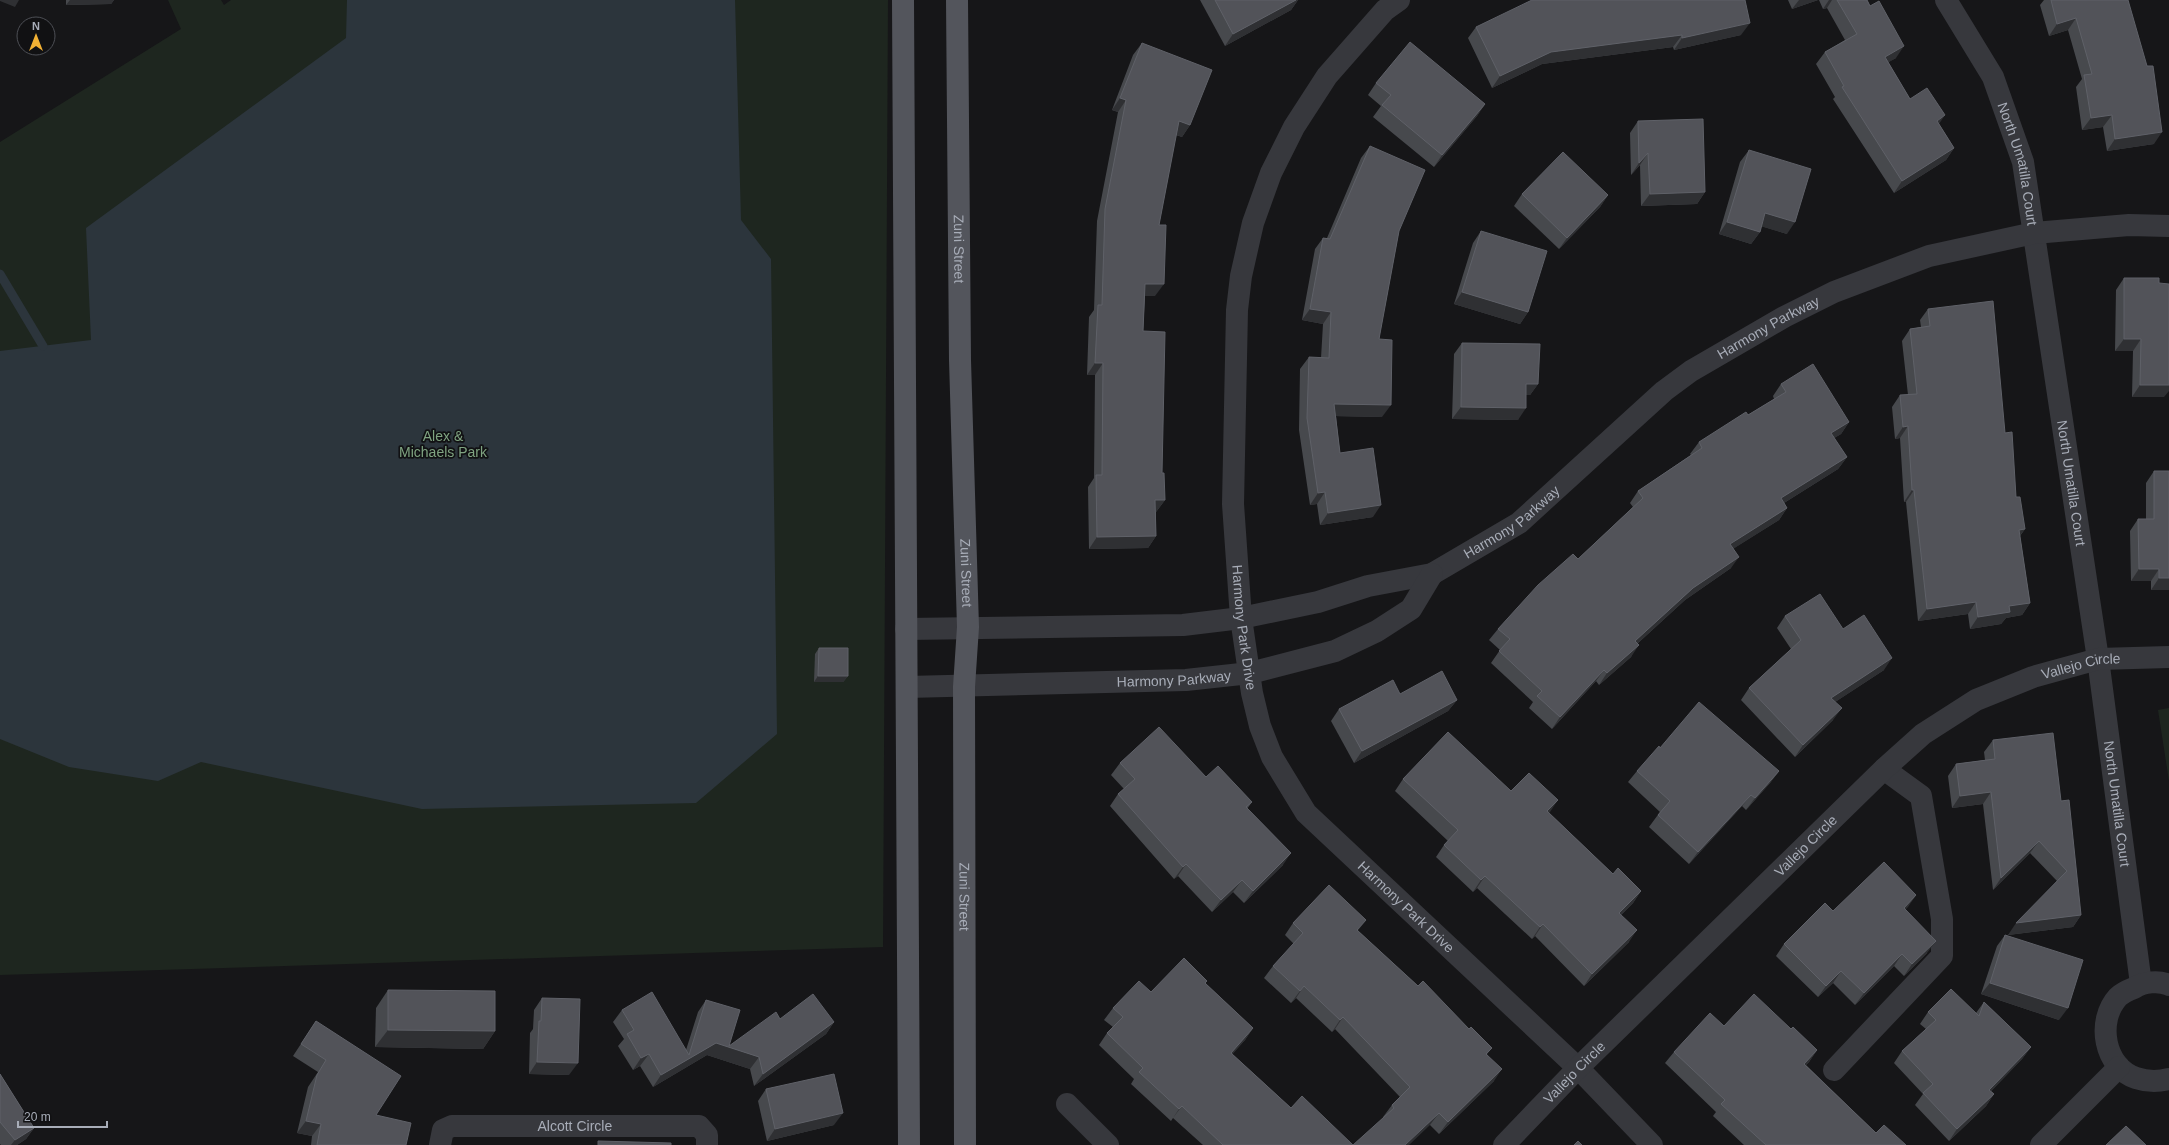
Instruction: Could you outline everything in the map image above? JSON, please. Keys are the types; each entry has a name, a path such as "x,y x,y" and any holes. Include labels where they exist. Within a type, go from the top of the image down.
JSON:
{"main road":[{"path":"903,0 910,1145"},
{"name":"Zuni Street","path":"957,0 960,360 968,627 964,687 964,1145"}],"street":[{"name":"North Umatilla Court","path":"1946,0 1993,77 2024,162 2098,659 2141,984"},
{"name":"Harmony Park Drive","path":"1387,3 1327,76 1294,127 1271,173 1252,231 1241,276 1237,310 1233,504 1241,618 1260,726 1272,757 1306,813 1578,1068 1652,1145"},
{"name":"Harmony Parkway","path":"906,629 1183,625 1241,618 1318,602 1368,586 1432,574 1519,523 1664,391 1691,371 1784,316 1834,292 1929,256 2034,233 2129,225 2169,226"},
{"name":"Harmony Parkway","path":"907,687 964,687 1186,680 1250,672 1335,651 1377,631 1411,609 1432,574"},
{"name":"Vallejo Circle","path":"1504,1145 1578,1068 1884,769 1923,734 1976,700 2033,677 2098,659 2169,657"},
{"path":"1834,1070 1942,956 1942,918 1921,796 1884,769"},
{"path":"2169,985 2164,983 2141,984 2118,997 2106,1020 2106,1045 2119,1067 2135,1078 2154,1082 2169,1079"},
{"path":"2041,1145 2119,1067"},
{"path":"1067,1104 1108,1145"},
{"name":"Alcott Circle","path":"440,1145 443,1130 452,1126 699,1126 707,1136 707,1145"}],"green space":[{"name":"Alex & Michaels Park","path":"168,0 221,0 224,5 231,0 888,0 883,947 0,975 0,142 181,29"},
{"path":"2169,708 2169,781 2158,710"}],"shaded area":[{"name":"Alex & Michaels Park","path":"347,0 735,0 741,220 771,259 777,734 696,803 422,809 201,762 158,781 69,767 0,739 0,351 91,340 86,228 346,38"}],"building":[{"path":"1215,0 1296,0 1233,34"},
{"path":"1532,0 1745,0 1750,23 1682,38 1682,35 1551,52 1500,76 1476,27"},
{"path":"1837,0 1867,0 1870,6 1879,1 1904,46 1885,57 1910,99 1927,88 1945,115 1937,121 1954,148 1902,181 1842,87 1844,86 1825,52 1857,34"},
{"path":"2051,0 2128,0 2147,66 2153,66 2162,132 2115,139 2112,115 2091,118 2084,75 2092,74 2076,18 2057,24"},
{"path":"1410,42 1485,104 1442,155 1382,105 1391,95 1376,83"},
{"path":"1142,43 1212,70 1190,125 1179,121 1159,225 1166,225 1164,284 1145,284 1143,331 1165,332 1162,473 1164,473 1165,500 1155,500 1156,536 1097,537 1096,475 1102,475 1103,363 1095,363 1098,305 1102,305 1105,209 1126,100 1120,98"},
{"path":"1703,119 1705,192 1650,194 1648,153 1639,163 1638,121"},
{"path":"1370,146 1425,170 1399,231 1379,339 1392,340 1391,405 1334,404 1340,453 1373,448 1381,505 1328,513 1325,492 1318,493 1307,418 1309,357 1329,358 1331,312 1310,309 1323,238 1330,239"},
{"path":"1749,150 1811,169 1795,222 1765,213 1760,232 1727,222"},
{"path":"1563,152 1608,195 1567,238 1522,194"},
{"path":"1481,231 1547,251 1528,312 1462,292"},
{"path":"2124,278 2159,278 2159,283 2169,284 2169,385 2140,385 2141,339 2124,339"},
{"path":"1993,301 2005,433 2012,432 2016,497 2020,497 2025,529 2019,530 2030,603 2009,606 2010,612 1978,617 1976,602 1927,609 1914,490 1912,490 1908,426 1903,427 1900,395 1917,394 1910,329 1930,326 1928,309"},
{"path":"1462,343 1540,344 1538,384 1526,384 1526,408 1461,407"},
{"path":"1813,364 1849,422 1831,433 1847,457 1781,498 1787,508 1730,544 1739,557 1693,588 1635,641 1639,645 1607,673 1604,670 1560,717 1537,696 1542,691 1499,651 1510,639 1498,629 1538,585 1573,554 1578,559 1643,498 1638,491 1702,448 1699,442 1746,412 1748,415 1786,392 1781,384"},
{"path":"2154,471 2169,471 2169,578 2159,578 2159,569 2139,569 2138,519 2154,519"},
{"path":"1820,594 1843,629 1864,615 1892,658 1831,698 1842,708 1803,745 1749,688 1801,640 1785,616"},
{"path":"819,648 848,648 848,676 818,676"},
{"path":"1442,671 1457,700 1362,751 1339,709 1393,680 1400,694"},
{"path":"1699,702 1779,771 1755,798 1751,795 1698,852 1658,815 1670,801 1637,771 1659,746 1660,748"},
{"path":"1159,727 1206,777 1218,766 1252,802 1246,807 1291,853 1253,891 1242,880 1221,900 1186,864 1183,867 1118,794 1135,779 1120,763"},
{"path":"1448,732 1511,791 1529,773 1558,800 1547,811 1613,874 1618,868 1641,891 1619,913 1637,930 1592,974 1543,924 1540,927 1485,876 1481,880 1444,845 1458,830 1403,779"},
{"path":"2053,733 2061,801 2069,800 2081,915 2016,923 2067,871 2039,841 2001,878 1991,792 1960,796 1956,764 1995,759 1993,740"},
{"path":"1884,862 1916,895 1904,908 1936,941 1912,964 1902,954 1864,993 1841,971 1826,986 1784,944 1825,903 1833,911"},
{"path":"1329,885 1366,920 1357,930 1418,986 1423,981 1469,1029 1471,1027 1492,1048 1486,1054 1502,1069 1448,1122 1439,1113 1405,1145 1353,1145 1394,1108 1392,1105 1410,1087 1343,1017 1340,1020 1304,986 1300,991 1273,966 1303,933 1293,923"},
{"path":"2005,935 2083,960 2068,1008 1990,983"},
{"path":"1184,958 1207,981 1205,983 1253,1028 1231,1053 1291,1108 1302,1096 1353,1145 1223,1145 1182,1106 1179,1109 1139,1072 1143,1068 1107,1033 1123,1017 1113,1008 1139,981 1151,992"},
{"path":"1951,989 1979,1016 1984,1002 2031,1047 1989,1090 1994,1094 1957,1129 1923,1093 1933,1084 1902,1051 1936,1020 1928,1012"},
{"path":"388,990 495,991 495,1031 388,1030"},
{"path":"652,992 689,1055 706,1000 740,1010 729,1046 776,1012 780,1019 813,994 834,1022 763,1074 759,1057 716,1043 661,1075 649,1054 641,1058 627,1034 634,1030 622,1010"},
{"path":"1754,994 1791,1029 1793,1027 1817,1050 1804,1064 1876,1133 1884,1125 1906,1145 1766,1145 1721,1104 1725,1100 1674,1052 1710,1013 1724,1026"},
{"path":"542,998 580,999 578,1063 537,1062"},
{"path":"316,1021 401,1076 376,1115 411,1123 406,1145 317,1145 321,1124 306,1121 317,1075 326,1060 301,1044"},
{"path":"0,1074 34,1128 15,1140 0,1122"},
{"path":"834,1074 843,1113 775,1129 766,1089"},
{"path":"2126,1126 2146,1145 2106,1145"},
{"path":"598,1141 671,1143 671,1145 598,1145"},
{"path":"1578,1141 1582,1145 1574,1145"}],"waterway":[{"path":"0,274 43,346"}]}
